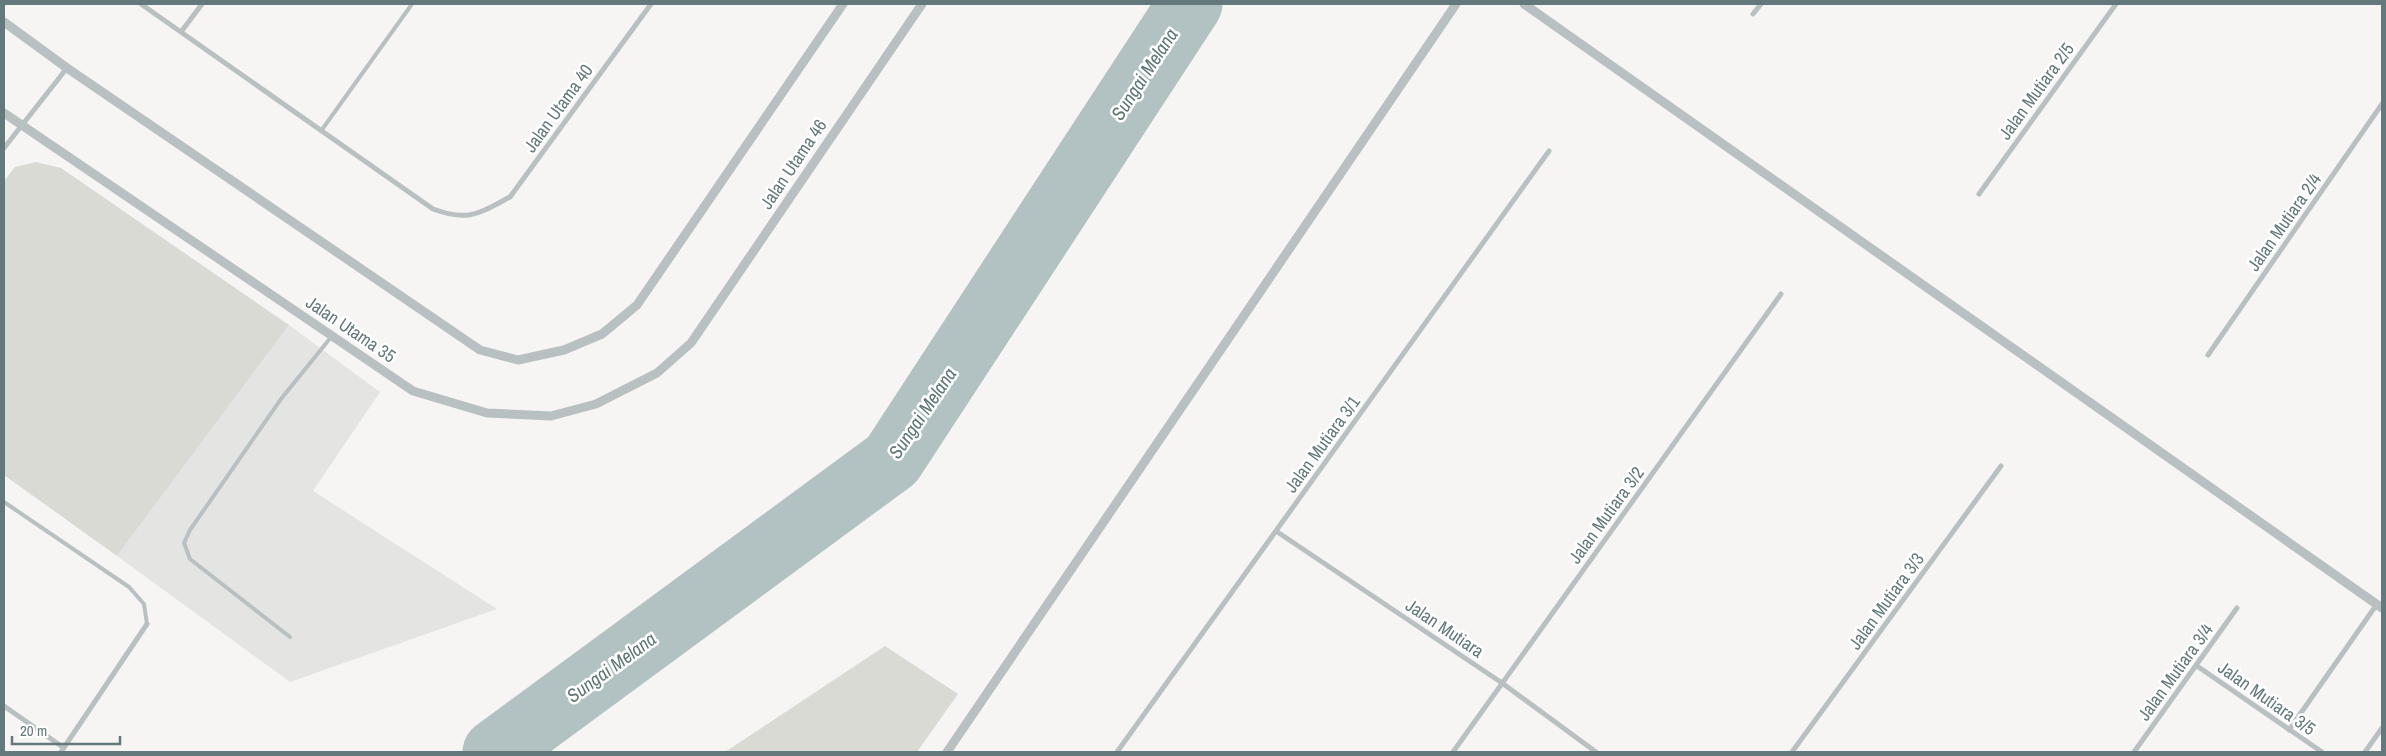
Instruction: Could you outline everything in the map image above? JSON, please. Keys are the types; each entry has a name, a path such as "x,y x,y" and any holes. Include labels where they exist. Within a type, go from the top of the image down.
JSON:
{"street":[{"path":"141,4 321,131"},
{"path":"181,32 202,4"},
{"name":"Jalan Utama 40","path":"321,131 432,209 451,216 476,215 510,197 651,4"},
{"path":"4,22 67,68 480,350 518,360 564,350 602,334 637,305 843,4"},
{"name":"Jalan Utama 46","path":"691,343 922,4"},
{"path":"946,752 1456,4"},
{"path":"1524,4 2380,606 2290,730"},
{"path":"1753,14 1761,4"},
{"name":"Jalan Mutiara 2/5","path":"1979,194 2116,4"},
{"path":"4,148 67,68"},
{"name":"Jalan Mutiara 2/4","path":"2208,355 2382,104"},
{"name":"Jalan Utama 35","path":"4,113 413,391 487,413 551,416 596,404 657,373 691,343"},
{"name":"Jalan Mutiara 3/1","path":"1116,752 1550,151"},
{"name":"Jalan Mutiara 3/2","path":"1453,752 1782,294"},
{"name":"Jalan Mutiara 3/3","path":"1792,752 2001,466"},
{"name":"Jalan Mutiara","path":"1276,531 1502,683 1596,752"},
{"name":"Jalan Mutiara 3/4","path":"2134,752 2238,608"},
{"path":"4,706 63,750 147,624"},
{"name":"Jalan Mutiara 3/5","path":"2197,666 2322,752"},
{"path":"2365,752 2382,728"}],"lane":[{"path":"321,131 412,4"},
{"path":"290,636 190,559 184,543 190,530 281,399 332,336"},
{"path":"4,502 129,587 144,604 147,624"}],"shaded area":[{"path":"36,162 61,168 289,325 117,556 4,475 4,181 15,167"},
{"path":"289,325 380,392 313,491 497,609 290,682 117,556"},
{"path":"885,646 958,694 917,752 725,752"}],"waterway":[{"name":"Sungai Melana","path":"495,752 892,460 1190,4"}]}
